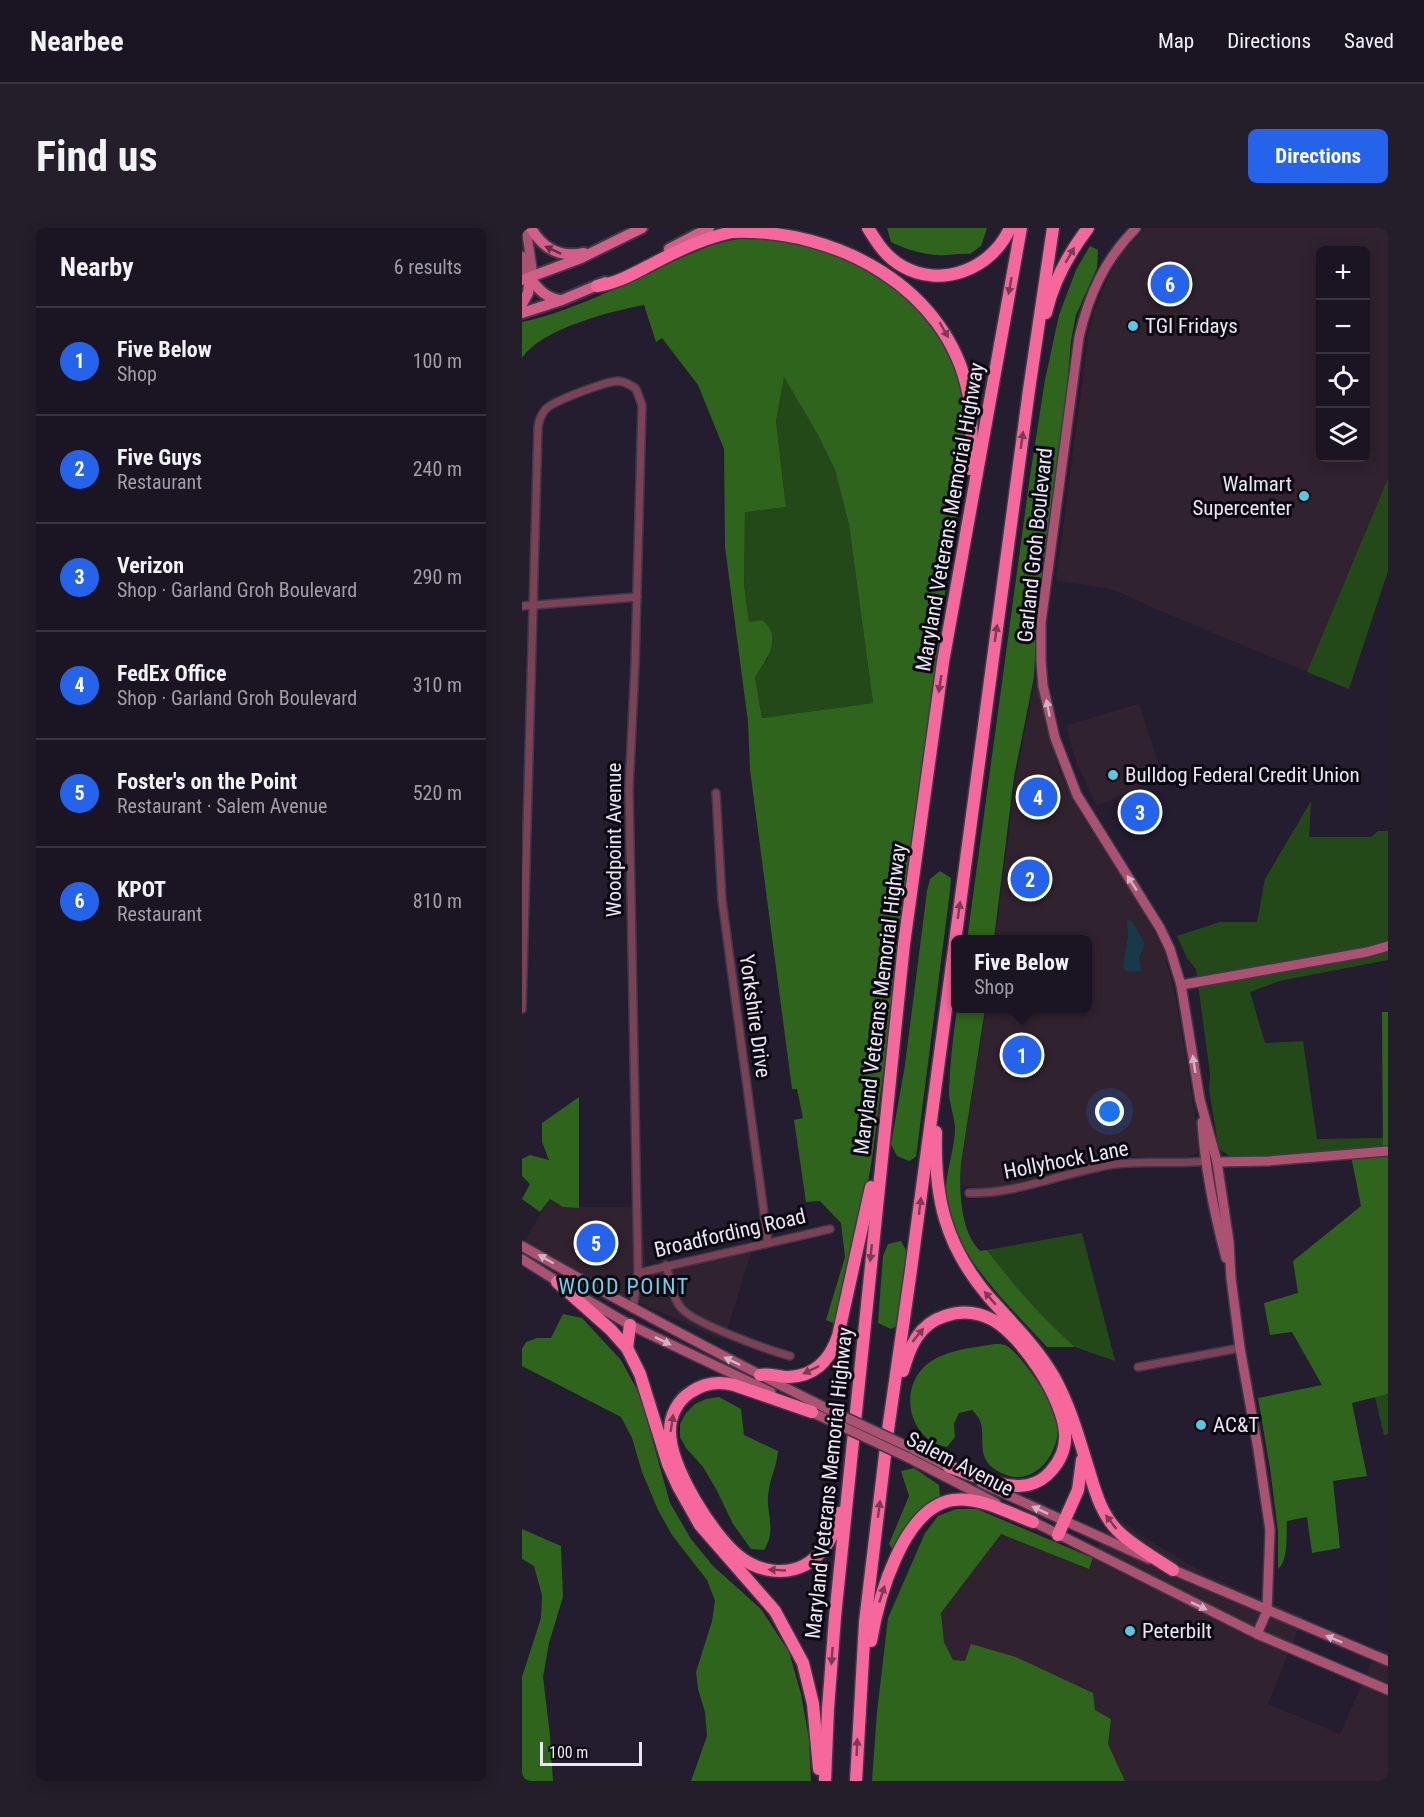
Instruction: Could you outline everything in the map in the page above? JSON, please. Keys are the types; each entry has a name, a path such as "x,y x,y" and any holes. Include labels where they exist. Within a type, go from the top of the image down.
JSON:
{"highway":[{"path":"868,228 887,256 900,266 927,275 944,276 959,273 984,262 1004,241 1010,228"},
{"name":"Maryland Veterans Memorial Highway","path":"825,1781 835,1617 904,944 942,673 1021,228"},
{"path":"956,935 1053,228"},
{"path":"1029,390 1053,290 1068,258 1088,228"},
{"path":"597,286 613,284 694,244 734,232 755,229 774,229 818,236 856,250 886,267 921,299 942,327 953,348 968,390 971,411 971,454 962,551"},
{"path":"856,1781 866,1622 888,1430 951,970"},
{"path":"943,1030 936,1160 939,1199 960,1257 1048,1368 1066,1401 1098,1502 1110,1522 1127,1539 1173,1570"},
{"path":"760,1375 770,1373 786,1377 808,1373 824,1362 835,1346 885,1118"},
{"path":"557,1282 611,1330 627,1348 640,1374 668,1464 689,1508 712,1540 775,1611 803,1663 813,1704 820,1781"},
{"path":"888,1430 911,1344 918,1334 938,1318 962,1312 974,1313 995,1321 1017,1340 1049,1387 1063,1421 1064,1449 1060,1460 1048,1475 1029,1485 1004,1484 949,1467"},
{"path":"627,1348 630,1325"},
{"path":"812,1412 724,1382 703,1385 695,1389 687,1394 675,1410 671,1421 671,1442 686,1483 707,1519 741,1557 760,1568 780,1571 803,1566 822,1551 829,1543 837,1522 852,1444"},
{"path":"1058,1535 1078,1490 1082,1467 1082,1448"},
{"path":"859,1713 875,1618 884,1589 907,1538 925,1514 944,1502 965,1500 976,1501 1033,1522"}],"main road":[{"path":"531,228 543,244 560,254 572,255 624,238"},
{"path":"526,279 581,258 642,228"},
{"path":"522,313 597,286 709,228"},
{"path":"526,279 550,298 562,300"},
{"path":"522,304 528,293 526,279"}],"street":[{"path":"526,228 532,268 526,279"},
{"name":"Garland Groh Boulevard","path":"1136,228 1107,262 1094,286 1085,309 1079,336 1046,577 1041,623 1041,661 1045,697 1055,738 1073,785 1086,810 1160,928 1170,949 1181,985 1200,1100 1204,1161 1214,1215 1231,1278"},
{"path":"522,256 526,279"},
{"name":"Woodpoint Avenue","path":"533,605 540,416 546,408 556,402 607,383 621,381 636,389 642,405 629,789 638,1273 633,1309"},
{"path":"522,606 637,597"},
{"path":"522,1010 533,605"},
{"name":"Yorkshire Drive","path":"716,794 723,900 768,1243"},
{"path":"1181,985 1367,952 1388,946"},
{"name":"Garland Groh Boulevard","path":"1200,1100 1217,1162 1229,1242 1240,1348 1270,1530 1268,1611 1257,1634"},
{"path":"1202,1126 1217,1162 1214,1215"},
{"path":"1217,1162 1268,1161 1388,1152"},
{"name":"Hollyhock Lane","path":"969,1193 996,1191 1116,1164 1204,1161"},
{"name":"Broadfording Road","path":"638,1273 830,1229"},
{"name":"Salem Avenue","path":"522,1246 633,1309 760,1375 907,1457 1058,1535 1257,1634 1388,1690"},
{"name":"Salem Avenue","path":"522,1259 630,1325 812,1412 836,1418 909,1447 1173,1570 1388,1662"},
{"path":"666,1265 675,1296 687,1313 770,1350 790,1356"},
{"path":"630,1325 633,1309"},
{"path":"1138,1367 1240,1348"}],"shaded area":[{"path":"1145,228 1388,228 1388,478 1307,672 1119,592 1056,581 1089,332 1095,309 1121,253"},
{"path":"1035,679 1060,773 1081,814 1145,914 1164,951 1177,1004 1200,1147 1196,1154 1184,1159 1133,1157 1110,1160 984,1190 961,1185 961,1163 985,1013 1092,1013 1092,935 996,935 1016,776"},
{"path":"1139,704 1163,777 1097,806 1078,767 1067,725"},
{"path":"550,1199 563,1207 642,1207 646,1273 752,1250 724,1340 621,1295 524,1241"},
{"path":"1121,1519 1137,1533 1207,1575 1303,1617 1268,1704 1340,1734 1378,1648 1388,1652 1388,1781 1125,1781 1108,1744 1111,1719 972,1644 965,1661 953,1660 944,1642 941,1613 1001,1533 1089,1569 1105,1532"}],"green space":[{"path":"887,228 987,228 981,246 970,254 941,255 913,251 891,242"},
{"path":"757,235 844,249 924,310 953,360 965,404 967,449 947,577 873,1152 862,1220 838,1325 826,1320 845,1257 841,1223 820,1201 806,1202 794,1120 803,1118 797,1089 792,1089 750,770 748,722 725,547 724,449 698,385 662,338 656,342 644,305 596,317 560,330 544,338 522,358 522,322 570,308 707,247","holes":["784,377 817,433 835,470 849,525 873,703 762,718 755,677 768,656 772,641 768,626 762,620 749,622 744,585 745,512 786,507 776,421"]},
{"path":"1090,246 1098,250 1097,268 1076,315 1071,341 1065,409 1036,637 1034,677 1014,777 994,935 968,935 1045,380 1059,315 1076,270"},
{"path":"784,376 817,433 835,470 849,525 873,703 762,718 755,677 768,658 749,623 744,585 745,511 786,507 776,421"},
{"path":"1388,478 1388,571 1349,689 1307,672"},
{"path":"1311,801 1309,837 1371,837 1378,831 1388,831 1388,960 1279,981 1250,992 1265,1043 1303,1041 1317,1139 1383,1138 1383,1154 1241,1164 1219,1149 1209,1090 1210,1074 1196,969 1187,958 1177,936 1220,922 1257,922 1265,879"},
{"path":"940,871 951,878 950,891 916,1157 909,1161 897,1156 891,1144 905,1065 927,891 930,879"},
{"path":"1382,1012 1388,1012 1388,1394 1352,1403 1367,1476 1333,1481 1340,1548 1312,1553 1307,1517 1287,1521 1284,1560 1278,1569 1278,1531 1258,1398 1322,1385 1292,1332 1270,1335 1264,1303 1298,1293 1293,1261 1361,1206 1351,1156 1383,1153"},
{"path":"957,1013 984,1013 961,1163 962,1210 968,1233 980,1251 987,1250 1028,1301 1075,1347 1047,1347 982,1274 956,1232 949,1210 946,1187 955,1135 949,1091"},
{"path":"579,1097 579,1208 563,1207 550,1199 540,1212 522,1199 530,1184 522,1176 522,1159 530,1155 549,1160 542,1142 542,1123"},
{"path":"1082,1233 1115,1361 1075,1347 1039,1315 987,1250"},
{"path":"901,1241 907,1252 897,1326 891,1329 878,1323 883,1256 888,1244"},
{"path":"563,1314 582,1318 621,1360 640,1395 670,1503 691,1539 713,1566 761,1609 789,1652 801,1694 809,1739 811,1781 691,1781 707,1736 705,1712 696,1672 712,1621 715,1601 707,1580 672,1535 658,1510 642,1472 632,1438 621,1417 522,1366 522,1349 526,1342 537,1338 551,1338"},
{"path":"994,1344 1007,1346 1020,1359 1045,1394 1058,1423 1054,1449 1048,1460 1029,1475 1018,1477 1006,1475 988,1463 983,1451 982,1427 972,1410 959,1413 954,1424 955,1437 947,1447 935,1444 925,1436 913,1418 910,1396 912,1386 924,1367 948,1353"},
{"path":"1388,1394 1388,1434 1384,1435 1375,1397"},
{"path":"719,1397 741,1409 744,1435 778,1451 768,1497 770,1534 764,1550 751,1549 733,1524 703,1467 686,1448 680,1437 680,1424 686,1413 695,1404"},
{"path":"914,1468 939,1485 940,1497 930,1501 894,1552 889,1544 909,1496 901,1471"},
{"path":"956,1509 977,1509 1093,1558 1089,1569 1001,1534 941,1613 944,1642 953,1660 965,1661 971,1644 1016,1657 1093,1693 1095,1710 1111,1719 1108,1744 1125,1781 872,1781 888,1618 925,1533 938,1516"},
{"path":"522,1529 561,1546 563,1597 549,1643 543,1677 553,1781 522,1781 522,1677 541,1618 542,1595 534,1566 522,1559"}],"water":[{"path":"1131,920 1145,944 1139,957 1141,971 1126,971 1123,968 1128,936 1127,921"}],"place":[{"name":"KPOT","path":"1170,284"},
{"name":"TGI Fridays","path":"1133,326"},
{"name":"Walmart Supercenter","path":"1304,496"},
{"name":"Bulldog Federal Credit Union","path":"1113,775"},
{"name":"FedEx Office","path":"1038,797"},
{"name":"Verizon","path":"1140,812"},
{"name":"Five Guys","path":"1030,879"},
{"name":"Five Below","path":"1022,1055"},
{"name":"Foster's on the Point","path":"596,1243"},
{"name":"AC&T","path":"1201,1425"},
{"name":"Peterbilt","path":"1130,1631"}],"district":[{"name":"WOOD POINT","path":"624,1286"}]}
